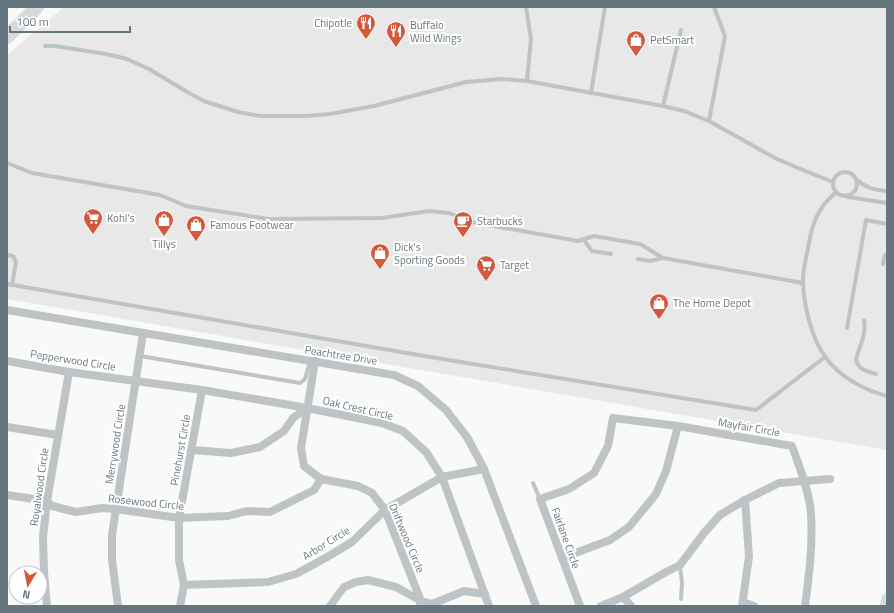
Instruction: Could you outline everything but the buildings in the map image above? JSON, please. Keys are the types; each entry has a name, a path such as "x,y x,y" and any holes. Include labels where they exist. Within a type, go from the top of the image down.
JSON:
{"highway":[{"path":"7,37 37,7"}],"main road":[{"path":"886,606 887,599"}],"street":[{"name":"Peachtree Drive","path":"7,310 394,375 418,386 446,410 467,437 484,469 536,606"},
{"name":"Merrywood Circle","path":"118,606 112,560 112,535 144,333"},
{"name":"Pepperwood Circle","path":"7,361 69,372 136,380"},
{"name":"Driftwood Circle","path":"313,361 301,448 304,466 322,479 358,486 372,493 385,510 420,604"},
{"name":"Royalwood Circle","path":"47,606 43,537 47,501 69,372"},
{"name":"Oak Crest Circle","path":"136,380 307,408 382,423 402,432 426,452 442,477 489,606"},
{"name":"Pinehurst Circle","path":"184,585 179,560 179,518 202,390"},
{"path":"192,450 232,453 260,447 284,431 293,418 307,408"},
{"name":"Mayfair Circle","path":"613,418 678,426 792,446 804,481"},
{"name":"Fairlane Circle","path":"580,606 540,499 569,489 594,473 608,446 613,418"},
{"path":"562,558 610,540 629,526 656,494 666,471 678,426"},
{"path":"7,427 58,435"},
{"name":"Arbor Circle","path":"184,585 268,582 296,574 352,542 385,510 442,477 484,469"},
{"name":"Rosewood Circle","path":"7,495 47,501 52,506 76,512 102,508 179,518 228,516 247,511 270,512 314,490 322,479"},
{"path":"601,606 623,597 680,565 704,533 720,515 745,500 779,483 830,479"},
{"path":"804,481 811,513 811,567 805,606"},
{"path":"745,500 749,556 743,604 754,606"},
{"path":"330,606 344,587 356,582 368,580 396,587 420,604 432,604 464,591 485,594"},
{"path":"180,606 184,585"},
{"path":"623,597 631,606"}],"lane":[{"path":"526,7 530,39 527,81"},
{"path":"591,93 605,7"},
{"path":"709,121 725,36 714,7"},
{"path":"663,106 681,30"},
{"path":"45,46 70,48 127,59 149,69 204,101 238,112 260,116 306,116 330,114 374,106 466,82 502,79 527,81 684,111 709,121 775,158 833,182"},
{"path":"7,163 32,173 160,195 186,206 268,219 382,218 429,211 449,213 471,222 578,241 594,236 640,244 663,258 803,283"},
{"path":"887,191 864,186 852,174 845,172 837,175 833,182 838,195 887,203"},
{"path":"846,197 856,191 857,180"},
{"path":"836,192 823,205 815,219 810,234 803,277 807,314 812,331 825,357 837,370 852,382 875,393 887,396"},
{"path":"847,328 866,220 887,224"},
{"path":"584,240 592,250 611,254"},
{"path":"7,255 13,256 16,262 12,284"},
{"path":"883,264 885,256"},
{"path":"638,259 650,261 663,258"},
{"path":"7,284 424,356 756,410 825,357"},
{"path":"864,320 865,334 856,360 860,368 876,374"},
{"path":"140,356 300,383 305,379 313,361"},
{"path":"533,483 540,499"},
{"path":"680,565 682,584 681,599"}],"shaded area":[{"path":"64,7 887,7 887,450 7,299 7,55"}],"place":[{"name":"Chipotle","path":"366,40"},
{"name":"Buffalo Wild Wings","path":"396,48"},
{"name":"PetSmart","path":"636,57"},
{"name":"Kohl's","path":"93,235"},
{"name":"Tillys","path":"164,237"},
{"name":"Starbucks","path":"463,238"},
{"name":"Famous Footwear","path":"196,242"},
{"name":"Dick's Sporting Goods","path":"380,270"},
{"name":"Target","path":"486,282"},
{"name":"The Home Depot","path":"659,320"}]}
